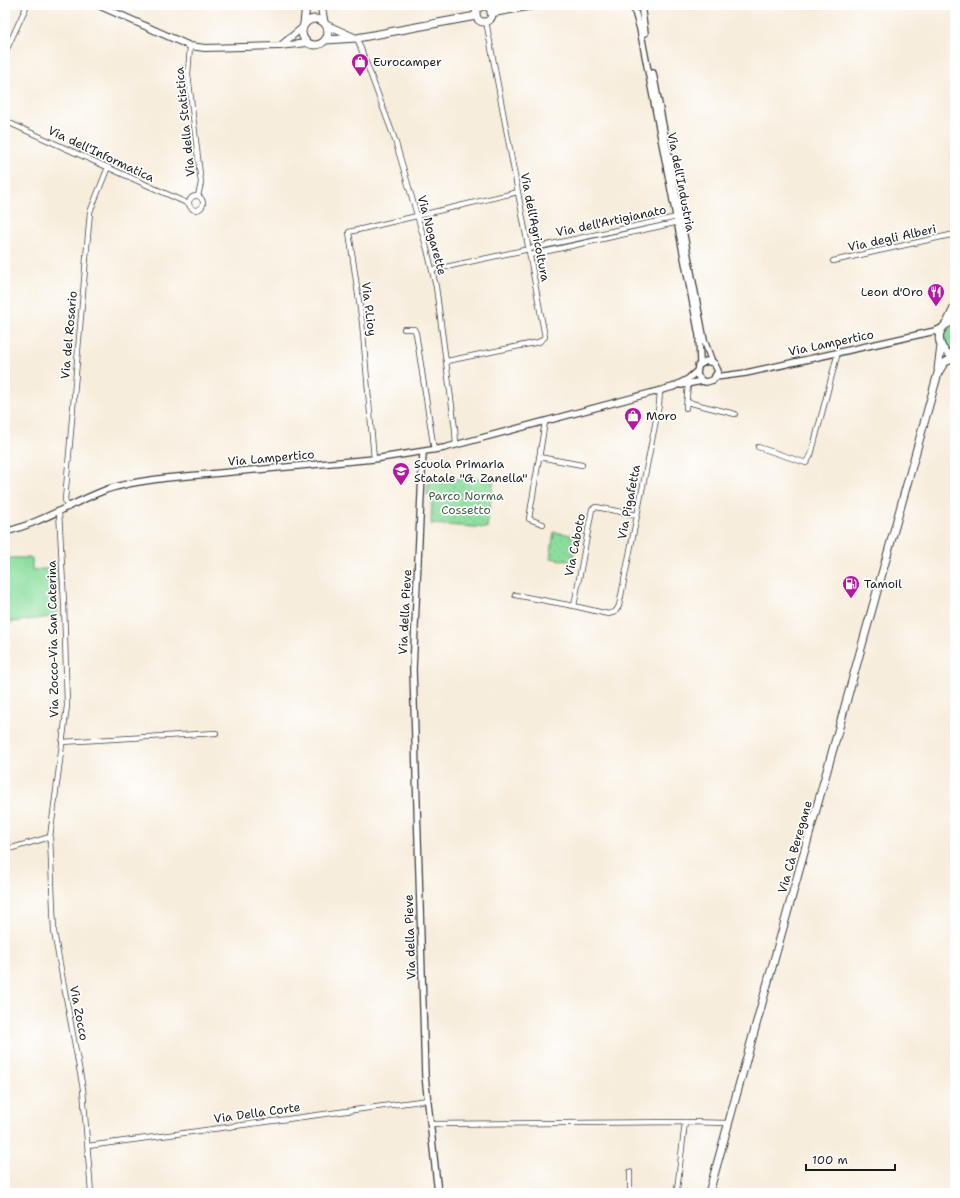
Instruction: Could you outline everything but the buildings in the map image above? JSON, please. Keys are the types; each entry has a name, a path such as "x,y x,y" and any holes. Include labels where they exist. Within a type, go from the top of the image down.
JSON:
{"main road":[{"path":"98,5 190,46 205,48 280,46 307,43 318,44 325,40 357,38 476,16"},
{"path":"306,5 302,36 307,43"},
{"path":"320,5 328,33 325,40"},
{"path":"491,13 535,5"},
{"path":"484,6 490,9 491,17 486,21 479,20 476,16 477,9 484,6"},
{"path":"280,46 311,19 320,19 344,34 357,38"},
{"name":"Via Cà Beregane","path":"709,1193 938,373 940,344 945,325 955,306"},
{"path":"945,325 955,320"},
{"path":"940,344 947,353 955,356"},
{"path":"938,373 944,363 955,356"}],"street":[{"path":"5,53 27,5"},
{"name":"Via dell'Industria","path":"633,5 638,20 704,340 708,355 712,362"},
{"name":"Via dell'Industria","path":"641,5 700,341 700,364"},
{"name":"Via dell'Agricoltura","path":"447,361 539,342 545,337 486,21"},
{"name":"Via Nogarette","path":"357,38 395,140 418,215 432,270 447,361 456,445"},
{"name":"Via della Statistica","path":"189,204 195,211 201,209 204,202 198,196 201,183 188,74 190,46"},
{"name":"Via dell'Informatica","path":"5,121 189,204"},
{"name":"Via del Rosario","path":"68,508 65,500 90,212 108,167"},
{"path":"418,215 518,192"},
{"path":"189,204 191,198 198,196"},
{"name":"Via P.Lioy","path":"374,459 362,322 349,232 418,215"},
{"name":"Via dell'Artigianato","path":"432,270 530,252 679,219"},
{"name":"Via degli Alberi","path":"833,261 955,234"},
{"name":"Via Lampertico","path":"5,532 26,526 68,508 104,490 134,483 166,478 374,459 434,450 545,422 679,385 702,381 709,382 716,377 739,374 927,332 945,325"},
{"path":"404,329 414,329 416,334 434,450"},
{"path":"927,332 937,337 940,344"},
{"path":"758,447 806,463 808,461 838,352"},
{"path":"700,364 706,361 712,362 717,368 716,377"},
{"name":"Via Lampertico","path":"679,385 697,371 700,364"},
{"name":"Via Lampertico","path":"717,368 722,371 739,374"},
{"path":"697,371 699,378 702,381"},
{"path":"686,408 688,384"},
{"name":"Via Pigafetta","path":"574,606 611,614 615,612 619,606 659,405 660,391"},
{"path":"687,402 735,414"},
{"path":"543,524 529,519 545,422"},
{"name":"Via della Pieve","path":"423,452 413,669 425,1069 438,1193"},
{"path":"539,457 582,465"},
{"name":"Via Caboto","path":"574,606 592,509 596,507 637,515"},
{"name":"Via Zocco-Via San Caterina","path":"50,837 67,706 64,602 59,511"},
{"path":"515,595 574,606"},
{"path":"62,742 216,733"},
{"path":"5,850 50,837"},
{"name":"Via Zocco","path":"50,837 54,932 83,1089 91,1193"},
{"name":"Via Della Corte","path":"88,1146 428,1100"},
{"path":"675,1193 677,1190 685,1122"},
{"path":"431,1124 728,1123"},
{"path":"630,1172 630,1193"},
{"path":"438,1193 566,1193"}],"green space":[{"path":"955,325 955,351 948,348 944,338 948,328"},
{"name":"Parco Norma Cossetto","path":"494,478 487,528 431,524 432,495 427,495 428,484 453,479"},
{"path":"554,532 577,536 572,562 550,558"},
{"path":"5,558 32,558 32,570 57,568 58,616 5,623"}],"place":[{"name":"Eurocamper","path":"360,77"},
{"name":"Leon d'Oro","path":"936,307"},
{"name":"Moro","path":"633,431"},
{"name":"Scuola Primaria Statale \"G. Zanella\"","path":"401,486"},
{"name":"Tamoil","path":"851,599"}]}
